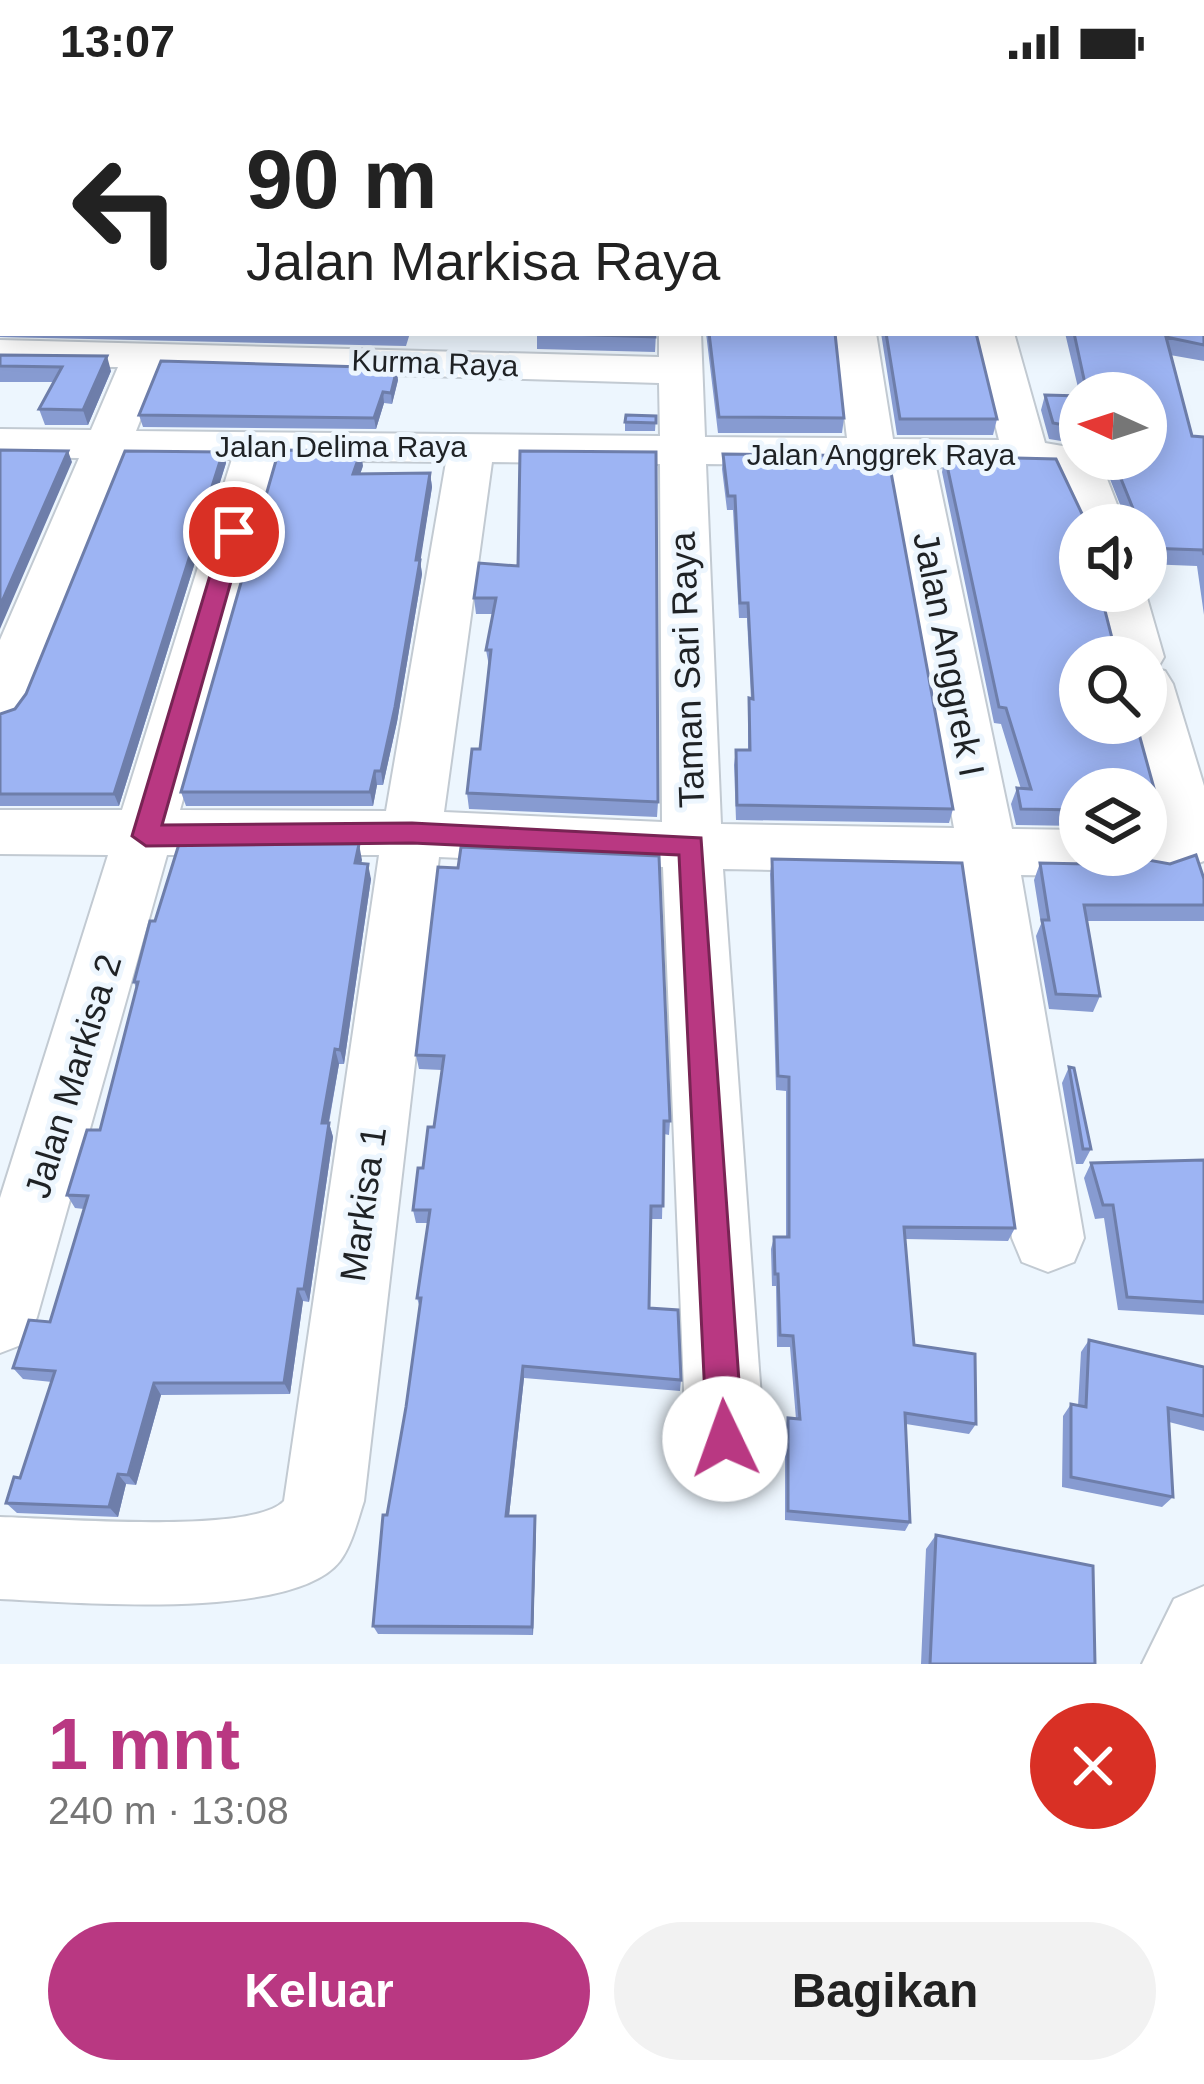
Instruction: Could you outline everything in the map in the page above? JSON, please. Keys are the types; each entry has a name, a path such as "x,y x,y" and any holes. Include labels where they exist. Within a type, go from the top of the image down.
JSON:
{"street":[{"name":"Jalan Anggrek I","path":"855,336 891,454 988,854 1048,1238"},
{"path":"994,336 1025,454"},
{"name":"Kurma Raya","path":"0,353 680,352"},
{"name":"Taman Sari Raya","path":"680,352 692,846 725,1439"},
{"path":"0,703 145,355"},
{"name":"Jalan Delima Raya","path":"0,443 471,446 681,453"},
{"name":"Jalan Markisa 2","path":"0,1317 259,446"},
{"name":"Markisa 1","path":"0,1558 236,1561 276,1554 310,1534 324,1501 412,833 471,446"},
{"name":"Jalan Anggrek Raya","path":"681,453 1025,454 1065,459 1079,466 1093,504"},
{"path":"1163,744 1188,830 1187,844 1167,852"},
{"path":"3,839 412,833 692,846 1059,853"},
{"path":"1185,1664 1204,1629"}],"building":[{"path":"709,336 835,336 844,418 719,417"},
{"path":"886,336 977,336 997,419 900,419"},
{"path":"1075,336 1204,336 1204,345 1166,337 1192,436 1204,437 1204,555 1203,550 1167,549 1167,504 1131,504 1121,480 1167,480 1167,372 1082,372"},
{"path":"0,355 107,356 83,410 39,409 62,367 0,366"},
{"path":"161,361 397,368 391,393 383,392 374,418 139,415"},
{"path":"1045,395 1059,395 1059,424 1053,423"},
{"path":"626,415 656,416 656,423 625,422"},
{"path":"0,450 68,451 0,606"},
{"path":"279,450 361,451 353,474 430,473 416,560 420,560 381,771 375,771 370,792 181,792"},
{"path":"125,451 223,452 114,794 0,794 0,714 15,709 26,694"},
{"path":"520,451 656,452 658,802 467,793 472,749 480,749 491,650 486,650 496,598 474,598 479,563 518,566"},
{"path":"723,454 888,456 953,809 737,805 736,750 750,750 749,698 753,699 748,603 740,603 735,496 728,496"},
{"path":"945,456 1056,459 1059,480 1066,480 1077,504 1059,504 1059,612 1105,612 1111,636 1059,636 1059,744 1142,744 1148,768 1059,768 1059,810 1021,809 1017,788 1031,789 1006,708 999,707"},
{"path":"179,844 359,844 355,863 368,864 340,1050 335,1049 322,1123 329,1123 304,1289 298,1289 284,1383 154,1383 128,1475 118,1474 109,1507 6,1503 14,1477 20,1478 55,1371 13,1368 29,1320 50,1322 88,1196 67,1195 87,1130 100,1130 150,921 155,921"},
{"path":"461,847 659,856 670,1121 664,1121 663,1206 651,1206 649,1308 678,1310 681,1380 523,1366 506,1516 535,1516 532,1627 373,1626 383,1515 387,1515 406,1407 430,1210 413,1210 418,1168 423,1168 428,1127 434,1127 444,1056 416,1055 438,867 458,868"},
{"path":"1196,855 1204,879 1204,905 1084,905 1100,996 1056,994 1042,920 1049,920 1040,863 1059,863 1059,876 1167,876 1167,863"},
{"path":"772,859 962,863 1015,1228 904,1227 914,1345 975,1354 976,1424 905,1413 910,1522 788,1511 788,1418 800,1419 793,1336 780,1335 775,1274 774,1237 789,1237 789,1077 778,1076"},
{"path":"1069,1067 1074,1068 1091,1149 1083,1149"},
{"path":"1204,1160 1204,1302 1127,1297 1113,1205 1103,1205 1091,1163"},
{"path":"1089,1340 1204,1367 1204,1416 1168,1408 1173,1497 1071,1477 1071,1404 1086,1407"},
{"path":"936,1535 1093,1566 1095,1664 930,1664"}],"route":[{"path":"234,532 146,836 412,833 692,846 725,1439"}]}
